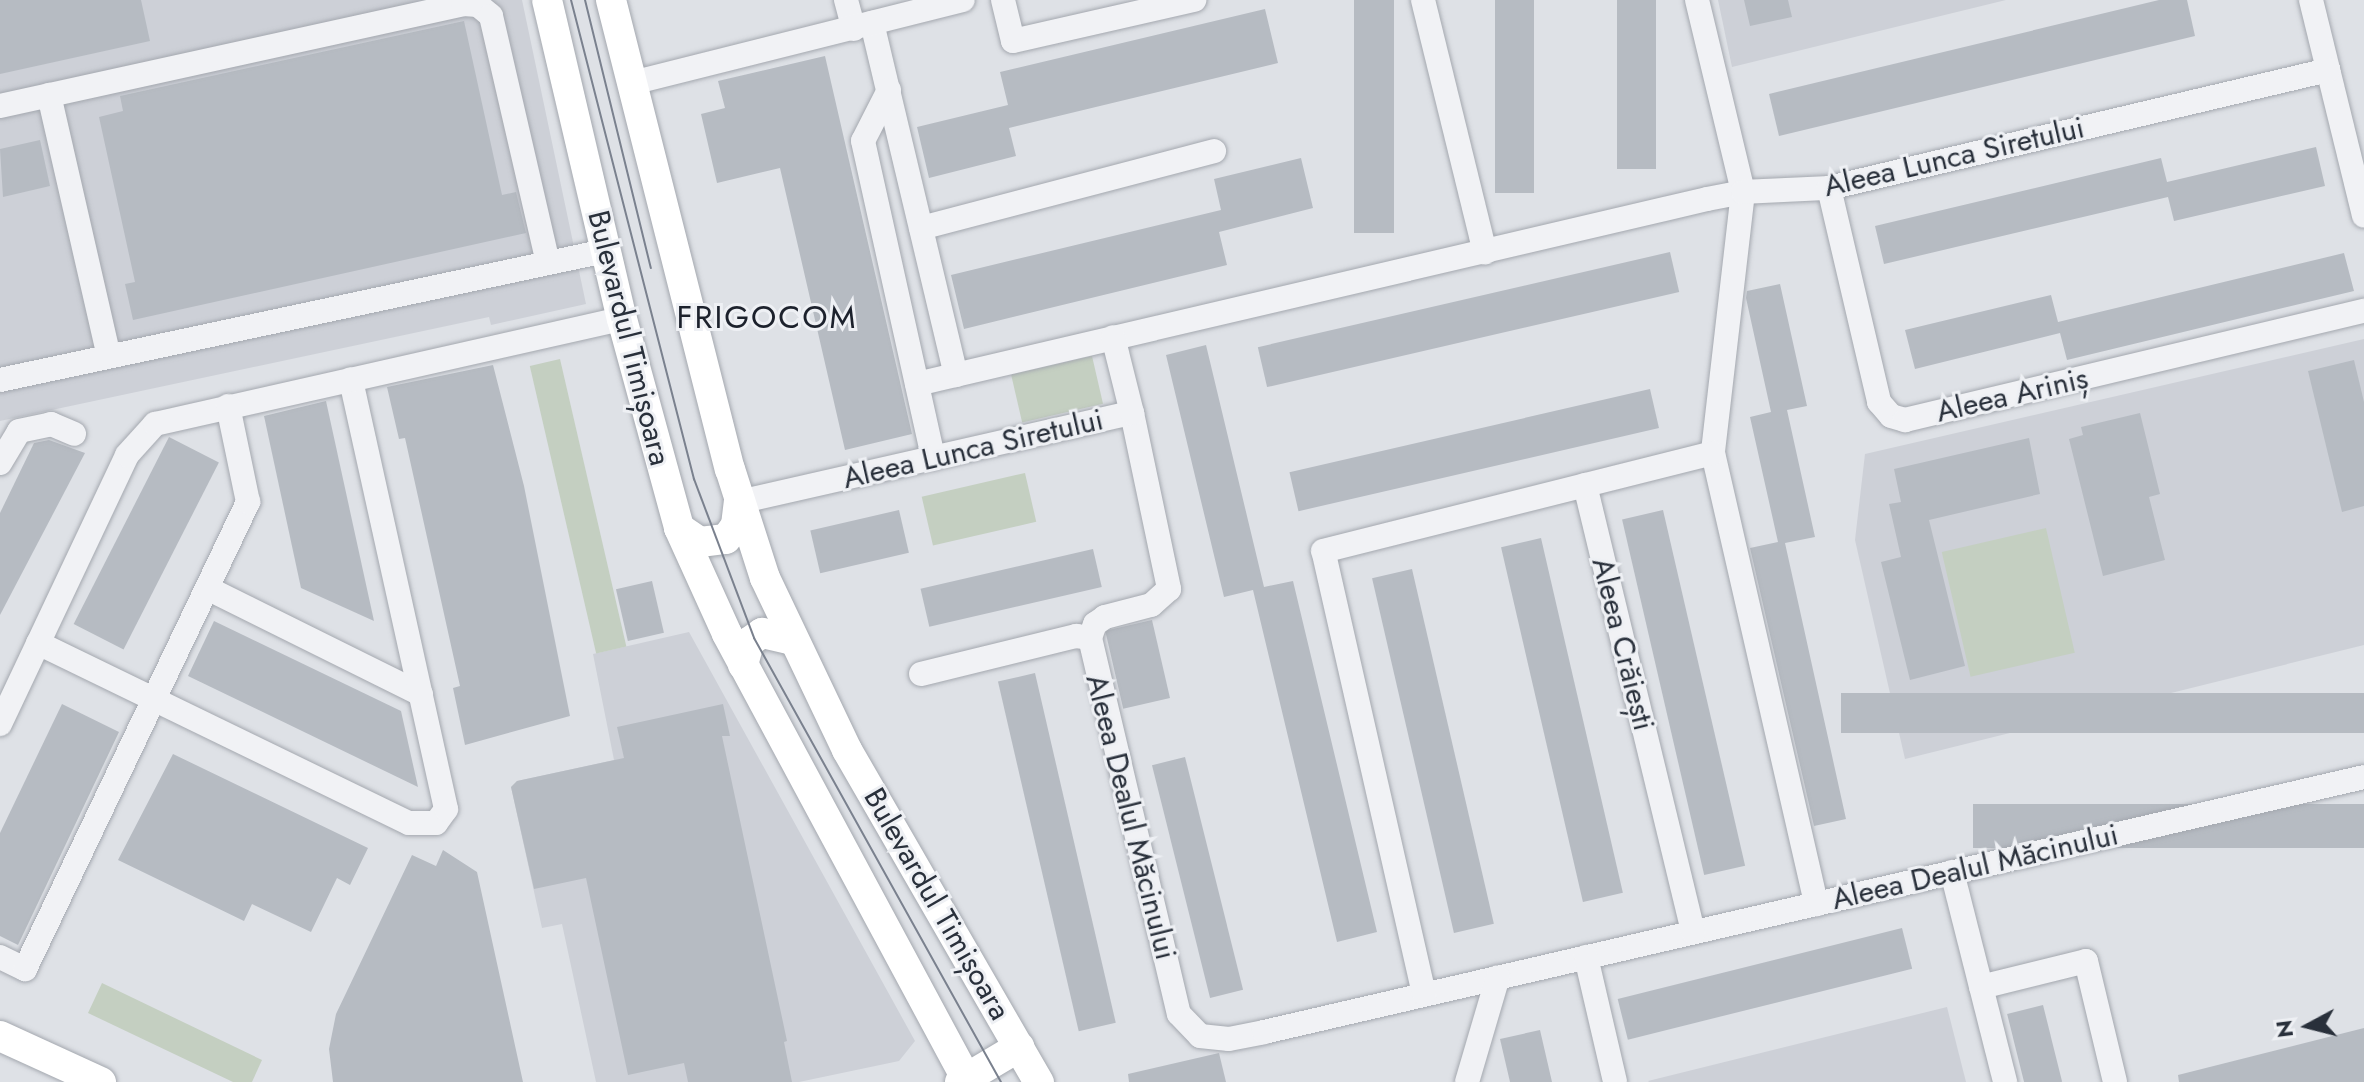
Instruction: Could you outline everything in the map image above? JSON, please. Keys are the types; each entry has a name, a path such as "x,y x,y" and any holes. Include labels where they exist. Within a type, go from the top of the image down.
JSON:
{"main road":[{"name":"Bulevardul Timișoara","path":"547,0 605,251 679,528 743,665 965,1081"},
{"name":"Bulevardul Timișoara","path":"611,0 739,502 793,640 847,750 1039,1082"},
{"path":"679,528 700,542 726,539 736,525 739,502"},
{"path":"743,665 749,642 762,633 793,640"},
{"path":"0,1036 101,1082"},
{"path":"965,1081 1019,1047"}],"street":[{"path":"846,0 863,26 889,90 956,375"},
{"path":"632,83 962,0"},
{"path":"1003,0 1013,41 1194,0"},
{"path":"1423,0 1485,252"},
{"path":"1697,0 1743,192 1713,453 1816,904"},
{"path":"2311,0 2364,216"},
{"path":"0,106 463,4 478,5 491,16 548,263"},
{"name":"Aleea Lunca Siretului","path":"917,384 1743,192 1829,188 2328,70"},
{"path":"889,90 863,141 933,458"},
{"path":"49,95 109,356"},
{"path":"921,228 1214,151"},
{"name":"Aleea Ariniș","path":"1829,188 1879,402 1891,416 1905,420 2364,311"},
{"path":"0,380 605,251"},
{"path":"0,724 134,442 155,424 622,319"},
{"name":"Aleea Lunca Siretului","path":"739,502 1132,413 1113,337"},
{"path":"38,643 421,826 436,823 446,809 351,379"},
{"path":"0,957 25,969 248,502 228,406"},
{"name":"Aleea Dealul Măcinului","path":"1132,413 1169,589 1151,605 1105,617 1095,624 1090,638 1179,1014 1200,1036 1229,1039 1264,1032 2364,777"},
{"path":"0,463 19,431 51,424 74,434"},
{"path":"1424,994 1323,551 1713,453"},
{"name":"Aleea Crăiești","path":"1585,485 1693,932"},
{"path":"207,588 421,694"},
{"path":"921,674 1076,636 1090,638"},
{"path":"1952,872 2005,1082"},
{"path":"1586,957 1615,1082"},
{"path":"1981,987 2086,961 2115,1082"},
{"path":"1467,1082 1498,977"}],"shaded area":[{"path":"0,0 522,0 586,304 491,325 489,317 0,421"},
{"path":"1718,0 2006,0 1732,67"},
{"path":"2364,339 2364,645 1905,759 1855,540 1865,454"},
{"path":"689,632 915,1041 899,1061 799,1082 596,1082 562,924 542,928 511,787 517,781 614,760 593,654"},
{"path":"1947,1007 1966,1082 1648,1081"}],"green space":[{"path":"1092,356 1103,404 1022,422 1011,375"},
{"path":"560,359 626,646 596,653 530,366"},
{"path":"1025,473 1036,522 933,546 922,497"},
{"path":"2046,528 2075,653 1971,677 1942,552"},
{"path":"102,983 262,1060 252,1082 233,1082 88,1013"}],"building":[{"path":"0,0 141,0 150,41 0,74"},
{"path":"1354,0 1394,0 1394,233 1354,233"},
{"path":"1495,0 1534,0 1534,193 1495,193"},
{"path":"1617,0 1656,0 1656,169 1617,169"},
{"path":"1744,0 1788,0 1792,17 1750,26"},
{"path":"2159,0 2187,0 2195,36 1779,136 1769,94"},
{"path":"1265,9 1278,63 1009,128 1016,156 929,178 917,127 1008,105 1000,72"},
{"path":"464,21 502,195 516,192 526,233 133,320 125,284 135,282 99,117 123,111 120,96"},
{"path":"825,56 912,434 845,450 780,168 717,183 701,114 725,108 718,81"},
{"path":"40,140 50,186 3,197 0,149"},
{"path":"2316,147 2325,186 2174,221 2168,197 1884,264 1875,226 2161,158 2167,182"},
{"path":"1301,158 1313,208 1219,232 1227,265 964,329 951,275 1221,210 1214,179"},
{"path":"1670,252 1679,292 1267,387 1258,347"},
{"path":"2344,253 2354,291 2067,360 2060,333 1915,369 1905,330 2051,295 2058,322"},
{"path":"1780,284 1807,406 1787,410 1815,537 1785,543 1846,819 1814,826 1750,548 1778,542 1750,417 1771,412 1746,298 1747,291"},
{"path":"1206,345 1264,587 1293,581 1377,932 1337,942 1253,590 1224,597 1166,355"},
{"path":"2354,360 2364,402 2364,506 2342,512 2308,371"},
{"path":"493,365 524,486 570,716 465,745 453,688 460,686 405,438 399,439 387,387"},
{"path":"1650,389 1659,428 1298,511 1289,472"},
{"path":"326,401 374,621 301,588 264,416"},
{"path":"2140,413 2160,494 2149,497 2165,560 2103,576 2069,439 2083,435 2081,427"},
{"path":"169,437 219,462 124,650 74,624"},
{"path":"2029,438 2040,494 1929,520 1965,666 1910,680 1881,562 1901,557 1889,504 1901,502 1894,469"},
{"path":"49,440 85,453 0,615 0,513 34,443"},
{"path":"899,510 909,553 820,573 810,530"},
{"path":"1663,510 1745,866 1704,875 1622,519"},
{"path":"1541,538 1623,893 1583,902 1501,547"},
{"path":"1093,549 1102,587 929,627 921,589"},
{"path":"1412,569 1494,924 1454,933 1372,578"},
{"path":"652,581 664,633 628,641 616,589"},
{"path":"1152,620 1170,698 1123,709 1105,631"},
{"path":"214,621 401,711 418,787 188,676"},
{"path":"1035,673 1116,1023 1079,1031 998,682"},
{"path":"1841,693 2364,693 2364,733 1841,733"},
{"path":"62,704 119,732 18,945 0,936 0,833"},
{"path":"723,704 730,736 722,736 787,1041 784,1042 792,1082 688,1082 684,1063 628,1075 586,878 534,889 511,787 517,781 624,758 617,727"},
{"path":"173,754 368,848 350,885 337,878 311,932 252,904 244,921 118,860"},
{"path":"1185,757 1243,990 1210,998 1152,765"},
{"path":"1973,804 2364,804 2364,848 1973,848"},
{"path":"443,850 477,872 523,1082 333,1082 329,1049 336,1014 412,855 436,866"},
{"path":"1902,928 1912,969 1628,1040 1618,999"},
{"path":"2043,1005 2062,1082 2024,1082 2007,1014"},
{"path":"2364,1028 2364,1082 2179,1082 2178,1075"},
{"path":"1540,1030 1552,1082 1510,1082 1500,1039"},
{"path":"1219,1053 1226,1082 1129,1082 1128,1074"}],"tram line":[{"path":"571,0 694,479 754,638 1001,1082"},
{"path":"585,0 651,268"}],"district":[{"name":"FRIGOCOM","path":"767,317"}]}
